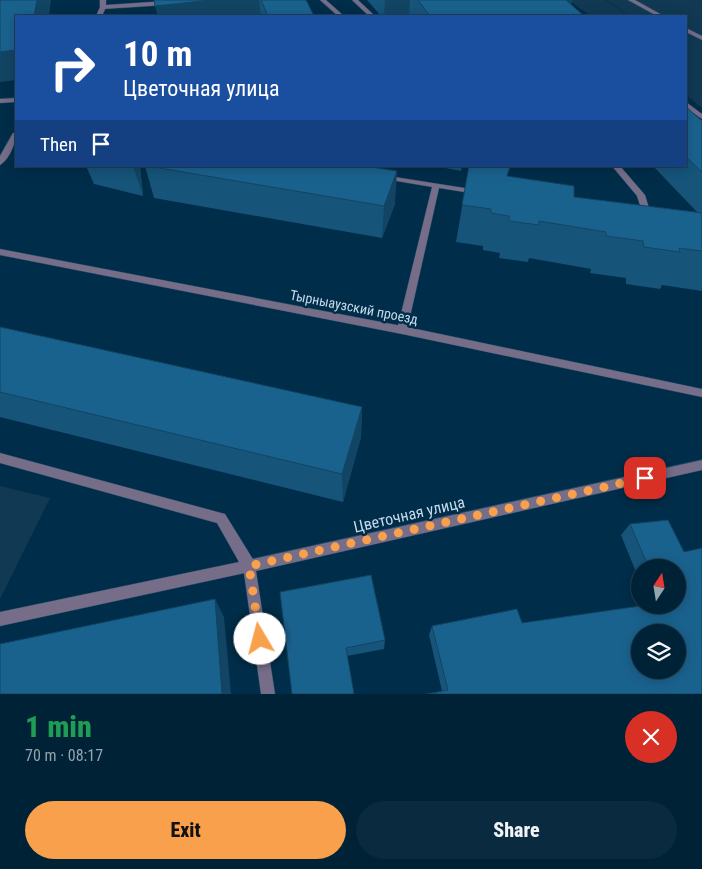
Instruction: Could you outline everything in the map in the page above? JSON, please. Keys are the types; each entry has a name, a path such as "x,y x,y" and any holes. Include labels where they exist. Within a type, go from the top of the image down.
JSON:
{"street":[{"path":"99,15 103,7 103,0"},
{"path":"323,0 340,15"},
{"path":"355,0 371,15"},
{"path":"631,0 659,15"},
{"path":"103,7 171,3"},
{"path":"688,30 702,30"},
{"path":"688,30 702,38"},
{"path":"0,101 15,100"},
{"path":"687,105 702,117"},
{"path":"0,163 15,137"},
{"path":"617,167 641,195 652,219 638,217"},
{"path":"379,176 484,193"},
{"path":"402,330 436,185"},
{"name":"Тырныаузский проезд","path":"0,252 402,330 702,393"},
{"path":"0,458 221,518 249,566 268,694"},
{"name":"Цветочная улица","path":"0,619 249,566 702,465"}],"shaded area":[{"path":"568,0 606,0 627,15 590,15"},
{"path":"607,0 702,0 702,108 687,96 687,15 628,15"},
{"path":"0,486 50,498 0,599"}],"building":[{"path":"0,0 37,0 34,15 15,15 15,50 0,52"},
{"path":"154,0 212,0 155,6"},
{"path":"261,0 306,0 314,15 268,15"},
{"path":"418,0 566,0 583,15 429,15"},
{"path":"687,108 702,121 702,172 687,158"},
{"path":"154,167 371,167 397,171 384,206"},
{"path":"469,167 510,167 507,176 574,186 574,197 702,213 702,251 679,248 680,252 644,247 643,241 606,236 606,232 539,221 539,225 509,221 509,216 491,213 491,209 462,205"},
{"path":"0,327 362,407 342,474 0,392"},
{"path":"668,520 684,552 702,548 702,694 427,694 448,690 432,626 517,609 522,623 631,607 631,614 686,614 686,559 645,559 630,524"},
{"path":"371,575 385,640 346,648 354,694 292,694 280,592"},
{"path":"215,599 222,694 0,694 0,644"}],"route":[{"path":"260,639 249,566 645,478"}]}
